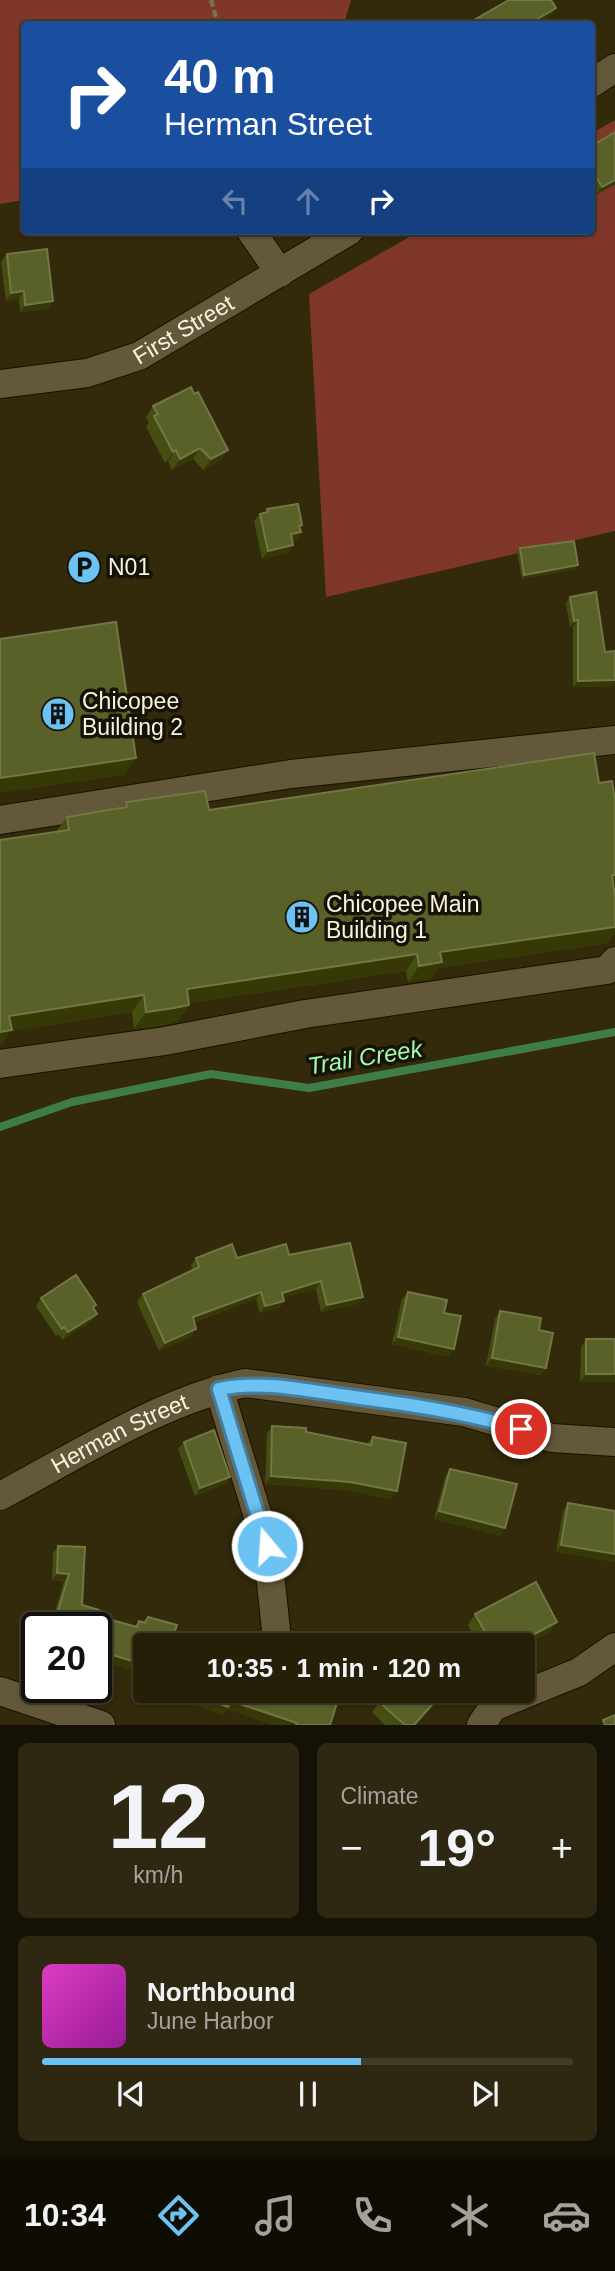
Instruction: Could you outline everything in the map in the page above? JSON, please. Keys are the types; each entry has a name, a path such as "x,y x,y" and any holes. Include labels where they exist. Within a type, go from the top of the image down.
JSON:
{"street":[{"path":"595,81 615,68"},
{"path":"254,235 280,273"},
{"name":"First Street","path":"0,384 87,373 139,356 342,235"},
{"path":"0,820 291,774 615,740"},
{"path":"0,1064 165,1041 305,1014 607,970 615,961"},
{"name":"Herman Street","path":"0,1496 157,1413 219,1389 245,1383 464,1412 552,1438 615,1442"},
{"path":"219,1389 267,1546 276,1630"},
{"path":"481,1725 493,1707 579,1672 615,1647"},
{"path":"0,1691 100,1725"}],"path":[{"path":"212,0 217,21"}],"shaded area":[{"path":"0,0 351,0 345,21 21,21 21,200 0,204"},
{"path":"615,120 615,531 326,597 309,294 413,235 595,235 595,131"}],"building":[{"path":"509,0 551,0 556,8 534,21 472,21"},
{"path":"615,132 615,180 602,187 595,175 595,144"},
{"path":"47,249 53,301 25,305 24,291 11,293 7,254"},
{"path":"191,387 194,394 198,392 228,450 211,459 200,448 180,459 176,450 173,452 154,416 158,414 153,406"},
{"path":"298,504 302,525 299,526 301,532 291,534 293,545 268,551 260,514 268,512 267,509"},
{"path":"574,541 578,565 524,575 520,548"},
{"path":"596,592 605,652 615,651 615,680 578,681 578,620 574,621 570,597"},
{"name":"Chicopee Building 2","path":"116,622 136,758 0,778 0,639"},
{"name":"Chicopee Main Building 1","path":"594,753 599,783 612,781 615,801 615,875 612,875 615,927 440,952 442,962 419,966 417,954 187,989 189,1005 174,1008 146,1012 144,995 9,1016 12,1030 0,1032 0,840 69,830 67,817 127,807 126,802 205,791 209,810"},
{"path":"350,1243 363,1297 327,1305 321,1281 282,1293 284,1301 265,1306 261,1292 193,1317 196,1329 165,1343 143,1294 199,1267 196,1258 232,1244 237,1258 286,1244 289,1255"},
{"path":"76,1275 96,1305 93,1307 97,1314 68,1332 64,1327 62,1329 41,1298"},
{"path":"408,1292 447,1300 444,1313 461,1316 454,1349 398,1337"},
{"path":"500,1311 541,1318 539,1330 553,1333 546,1368 492,1358"},
{"path":"586,1339 615,1339 615,1374 586,1374"},
{"path":"272,1426 306,1428 306,1432 371,1445 373,1437 406,1443 397,1491 350,1482 271,1476"},
{"path":"214,1430 230,1477 200,1488 184,1442"},
{"path":"450,1469 517,1484 505,1528 439,1511"},
{"path":"568,1503 615,1511 615,1554 561,1545"},
{"path":"58,1546 85,1547 82,1605 99,1610 98,1612 58,1612 69,1574 57,1573"},
{"path":"536,1582 557,1622 535,1634 485,1633 475,1614"},
{"path":"148,1617 177,1625 175,1633 133,1633 133,1661 112,1655 112,1620 137,1627 139,1621 145,1623"},
{"path":"237,1703 337,1703 330,1725 296,1725 297,1723"},
{"path":"380,1703 433,1703 414,1725 405,1725"},
{"path":"615,1715 615,1725 605,1725 603,1720"}],"waterway":[{"name":"Trail Creek","path":"0,1127 72,1102 211,1074 309,1088 615,1032"}],"place":[{"name":"N01","path":"84,567"},
{"name":"Chicopee Building 2","path":"58,714"},
{"name":"Chicopee Main Building 1","path":"302,917"}],"route":[{"path":"267,1546 219,1389 245,1383 277,1386 464,1412 521,1429"}]}
